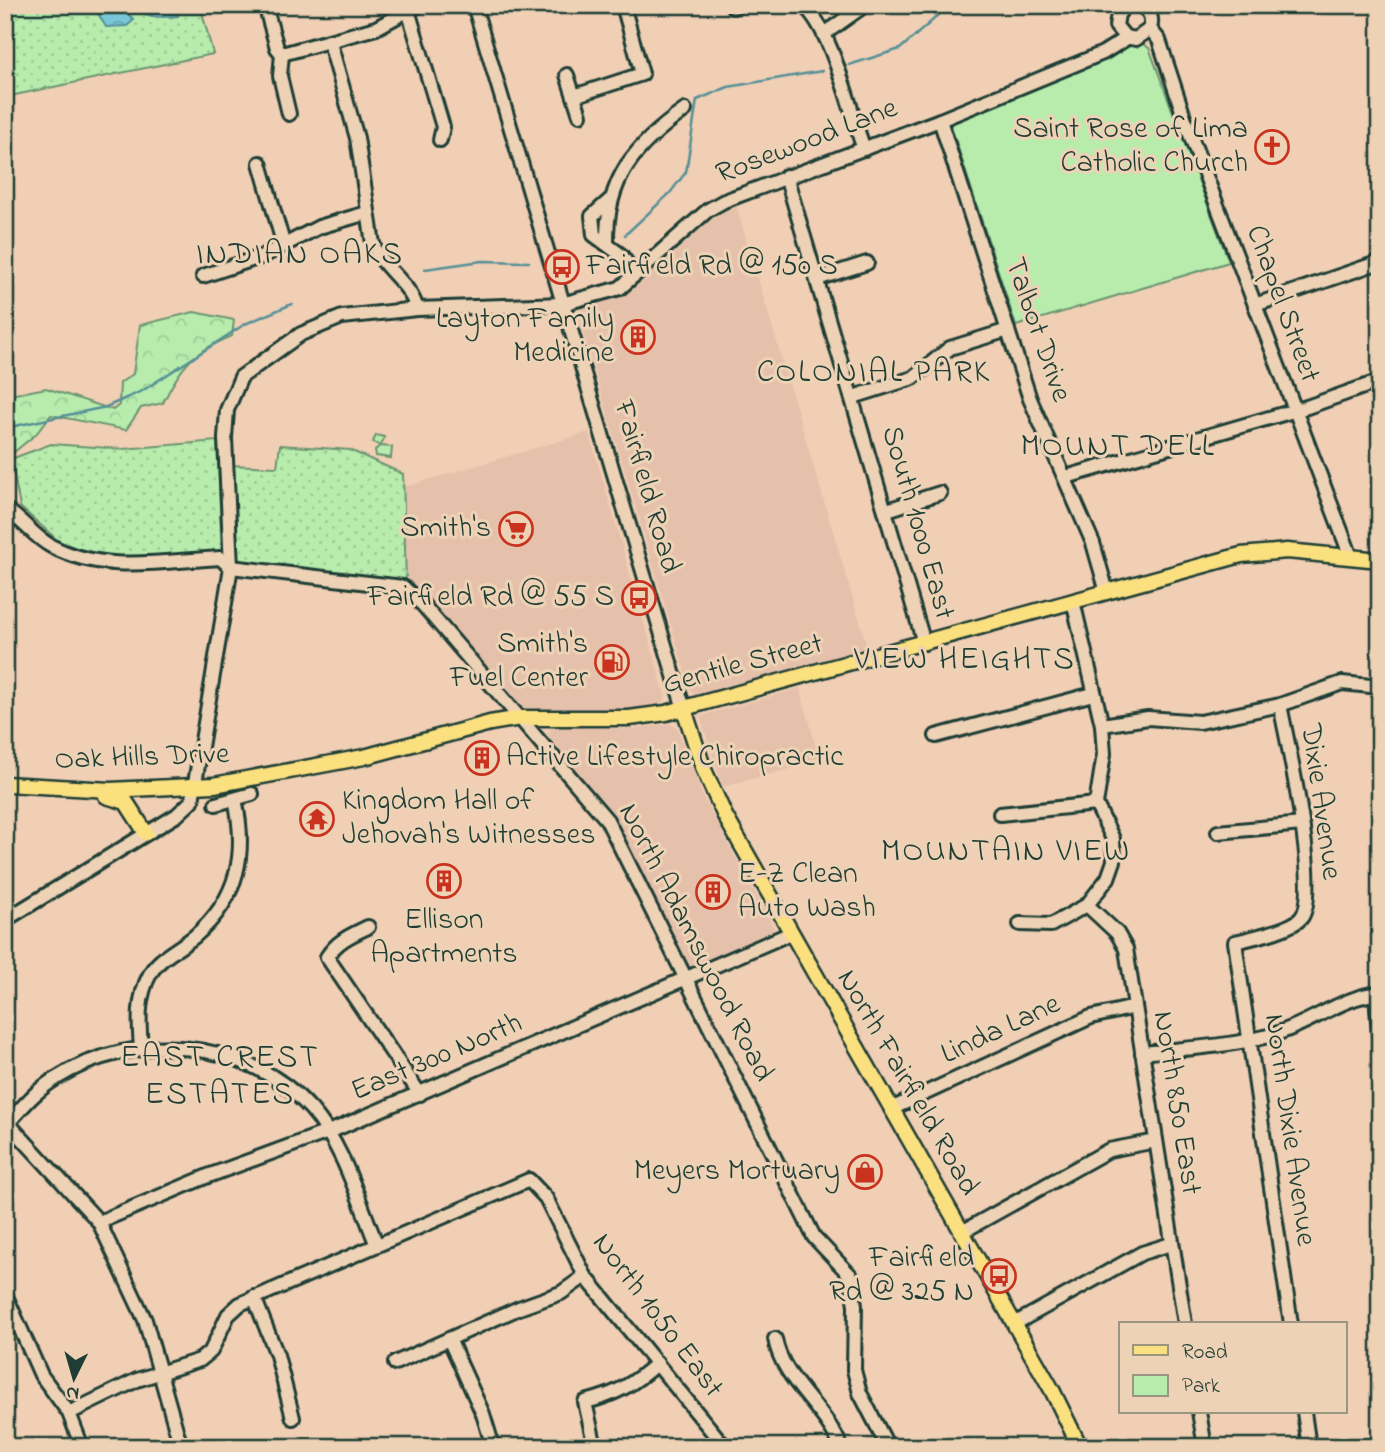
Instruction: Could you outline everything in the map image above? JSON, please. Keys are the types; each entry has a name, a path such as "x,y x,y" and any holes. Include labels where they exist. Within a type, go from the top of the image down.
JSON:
{"main road":[{"name":"Gentile Street","path":"320,767 450,732 521,718 629,718 684,709 1248,554 1287,551 1380,560"},
{"name":"Fairfield Road","path":"684,709 695,743"},
{"name":"North Fairfield Road","path":"695,743 725,816 1064,1411 1080,1447"},
{"name":"Oak Hills Drive","path":"5,784 53,788 195,787 320,767"},
{"path":"53,788 123,799 146,833"}],"street":[{"path":"265,5 277,48 282,54 279,76 289,114"},
{"name":"Fairfield Road","path":"474,5 684,709"},
{"path":"574,96 642,74 623,5"},
{"path":"803,5 812,12 824,34 864,149"},
{"path":"824,34 865,5"},
{"name":"Rosewood Lane","path":"1091,58 1114,34 1118,13 1127,5"},
{"name":"Chapel Street","path":"1139,5 1150,16 1139,35 1159,40 1293,410 1351,557"},
{"path":"282,54 330,43 376,28 413,8 443,127 440,140"},
{"path":"1116,26 1139,35"},
{"name":"Rosewood Lane","path":"231,567 225,438 227,410 241,377 319,324 342,317 417,309 562,304 621,288 708,210 786,176 940,120 1091,58 1139,35"},
{"path":"330,43 357,138 367,213 380,261 404,282 414,296 417,309"},
{"path":"567,75 580,115"},
{"path":"635,275 621,254 607,242 606,219 611,199 620,173 642,145 685,110"},
{"name":"Talbot Drive","path":"940,120 1030,399 1093,543 1107,592"},
{"path":"260,163 284,246"},
{"name":"South 1000 East","path":"786,176 925,643"},
{"path":"203,276 284,246 319,227 367,213"},
{"path":"1255,305 1380,262"},
{"path":"817,279 867,263"},
{"path":"853,397 913,379 950,348 1008,330"},
{"path":"1066,477 1293,410 1380,381"},
{"path":"887,510 940,493"},
{"name":"North Adamswood Road","path":"5,509 49,545 87,562 125,565 220,558 231,567 403,587 424,605 607,820 814,1237 850,1276 855,1306 854,1370 860,1393 887,1446"},
{"path":"5,919 146,833 192,801 231,567"},
{"path":"1020,924 1051,925 1087,905 1108,877 1114,861 1113,839 1096,804 1104,754 1102,725 1073,601"},
{"path":"1102,725 1148,718 1200,722 1280,705 1342,683 1380,687"},
{"path":"936,736 1093,694"},
{"name":"Dixie Avenue","path":"1235,942 1289,926 1301,919 1308,889 1298,785 1280,705"},
{"path":"216,804 252,794"},
{"path":"141,1048 138,1012 151,972 212,920 234,879 241,855 241,827 234,799"},
{"path":"1000,814 1096,804"},
{"path":"1218,832 1302,824"},
{"name":"North 850 East","path":"1087,905 1116,933 1126,949 1185,1322"},
{"path":"368,927 348,936 327,957 420,1094"},
{"name":"East 300 North","path":"99,1222 208,1176 327,1133 791,933"},
{"name":"North Dixie Avenue","path":"1235,942 1291,1322"},
{"path":"1142,1053 1249,1040 1276,1034 1378,993 1380,1050"},
{"name":"Linda Lane","path":"891,1109 1091,1017 1112,1010 1135,1007"},
{"path":"69,1413 162,1372 200,1360 211,1351 228,1315 240,1304 376,1242 348,1174 311,1109 288,1089 245,1064 209,1051 170,1046 141,1048 85,1064 56,1078 32,1096 7,1125 99,1222 132,1288 162,1372 181,1447"},
{"path":"962,1232 1108,1150 1156,1141"},
{"name":"North 1050 East","path":"376,1242 529,1180 546,1198 585,1276 725,1447"},
{"path":"1014,1324 1142,1253 1171,1244"},
{"path":"395,1363 561,1293 585,1276"},
{"path":"5,1294 41,1375 69,1413 82,1447"},
{"path":"254,1297 277,1355 293,1418"},
{"path":"449,1339 483,1414 493,1447"},
{"path":"775,1339 778,1358 832,1424 841,1447"},
{"path":"596,1447 585,1402 613,1395 634,1383 657,1363"},
{"path":"1199,1414 1205,1447"},
{"path":"1304,1414 1309,1447"}],"shaded area":[{"path":"736,205 868,649 697,696 691,692 577,313 581,308 628,293 716,216"},
{"path":"589,432 666,698 659,705 631,709 522,708 428,602 406,582 404,487"},
{"path":"800,688 820,761 723,787 700,716"},
{"path":"670,724 677,727 704,799 774,928 771,935 691,968 686,966 605,809 547,741 549,731 555,726 630,729"}],"green space":[{"path":"5,5 200,5 213,54 5,97"},
{"path":"1136,40 1149,48 1229,262 1016,326 950,123"},
{"path":"194,312 234,320 232,336 207,348 190,361 176,378 163,403 141,408 126,430 51,415 36,434 13,453 5,453 5,396 46,388 113,410 119,405 120,383 133,374 140,325"},
{"path":"376,435 384,437 381,446 392,447 391,458 376,456 375,450 380,446 373,442"},
{"path":"217,441 222,551 139,560 109,560 69,550 20,507 11,459 51,444 123,449"},
{"path":"280,445 350,450 403,474 406,582 234,560 230,465 277,467"}],"water":[{"path":"93,5 120,5 134,20 127,26 106,27"},
{"path":"130,5 176,5 178,16 153,16"}],"waterway":[{"path":"849,65 900,49 950,5"},
{"path":"625,235 670,193 686,172 697,100 728,87 822,71"},
{"path":"425,269 482,261 529,262"},
{"path":"5,428 106,407 142,391 245,324 292,304"}],"place":[{"name":"Saint Rose of Lima Catholic Church","path":"1272,147"},
{"name":"Fairfield Rd @ 150 S","path":"562,267"},
{"name":"Layton Family Medicine","path":"638,337"},
{"name":"Smith's","path":"516,529"},
{"name":"Fairfield Rd @ 55 S","path":"639,598"},
{"name":"Smith's Fuel Center","path":"612,662"},
{"name":"Active Lifestyle Chiropractic","path":"482,758"},
{"name":"Kingdom Hall of Jehovah's Witnesses","path":"317,819"},
{"name":"Ellison Apartments","path":"444,881"},
{"name":"E-Z Clean Auto Wash","path":"713,892"},
{"name":"Meyers Mortuary","path":"865,1172"},
{"name":"Fairfield Rd @ 325 N","path":"999,1276"}],"district":[{"name":"INDIAN OAKS","path":"300,255"},
{"name":"COLONIAL PARK","path":"874,373"},
{"name":"MOUNT DELL","path":"1118,447"},
{"name":"VIEW HEIGHTS","path":"965,660"},
{"name":"MOUNTAIN VIEW","path":"1006,852"},
{"name":"EAST CREST ESTATES","path":"220,1076"}]}
